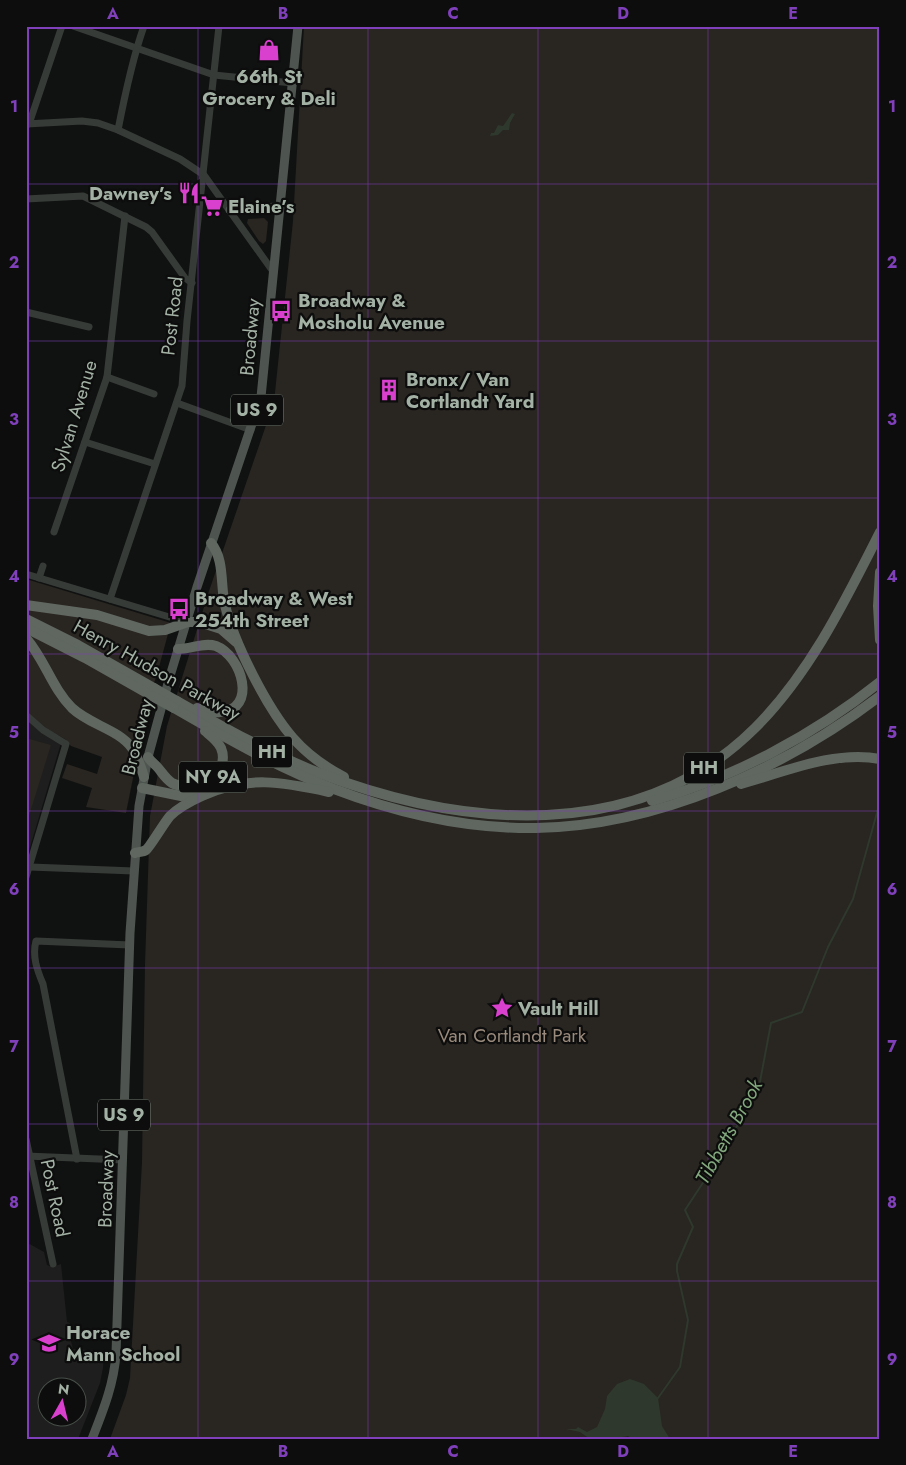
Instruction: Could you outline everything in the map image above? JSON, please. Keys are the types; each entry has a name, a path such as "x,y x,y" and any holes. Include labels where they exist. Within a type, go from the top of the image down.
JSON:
{"highway":[{"name":"Henry Hudson Parkway","path":"26,619 78,645 175,705 287,759 329,776 372,790 428,804 496,815 559,814 605,809 639,799 679,782 721,757 756,727 781,700 811,657 849,593 880,532"},
{"path":"211,543 219,555 222,590 227,613 241,649 276,714 293,738 308,752 330,769 372,790"},
{"path":"880,572 878,601 880,640"},
{"path":"26,605 97,615 149,630 165,630 186,622 199,622 221,629 232,637 241,649"},
{"name":"Henry Hudson Parkway","path":"26,628 153,692"},
{"path":"26,638 35,649 64,699 81,716 128,743 136,754 144,777"},
{"path":"175,705 222,712 235,706 240,700 243,690 237,667 223,650 209,645 191,649 178,649"},
{"path":"605,809 632,806 656,800 698,785 768,754 850,705 880,682"},
{"name":"Henry Hudson Parkway","path":"175,705 187,716 302,776 366,800 398,810 442,819 492,826 536,828 589,823 631,816 699,795 751,774 789,755 847,720 880,696"},
{"name":"NY 9A","path":"148,757 164,777 177,785 196,785 216,774 223,761 221,748 212,737 187,716"},
{"path":"699,795 834,758 863,757 880,759"},
{"path":"142,788 187,796 241,784 274,782 298,785 366,800"},
{"path":"135,853 148,848 162,825 176,811 215,790"}],"main road":[{"name":"Broadway","path":"92,1439 109,1395 115,1372 130,945 135,853 142,788 148,757 186,622 261,397 278,207 298,26"},
{"path":"230,210 278,207"}],"street":[{"path":"62,26 28,124 82,121 98,123 118,130 180,159 204,175 272,270"},
{"path":"73,26 214,75 292,84"},
{"path":"118,130 128,80 144,26"},
{"name":"Post Road","path":"110,599 182,386 220,26"},
{"path":"26,199 83,196 146,226 185,278 192,283"},
{"name":"Sylvan Avenue","path":"54,532 107,376 125,216"},
{"path":"26,312 89,327"},
{"path":"107,376 154,394"},
{"path":"177,403 251,430"},
{"path":"85,442 155,464"},
{"path":"39,578 43,566"},
{"path":"26,574 186,622"},
{"path":"26,716 43,730 66,744 26,877"},
{"path":"30,867 134,871"},
{"path":"77,1159 42,984 36,967 34,953 36,941 130,945"},
{"name":"Post Road","path":"26,1139 28,1156 53,1264"},
{"path":"28,1156 123,1160"}],"shaded area":[{"path":"512,113 515,114 510,123 509,130 503,130 498,135 490,136 498,125 503,126"},
{"path":"26,717 61,743 28,854 26,854"},
{"name":"Horace Mann School","path":"26,1242 44,1252 47,1265 52,1267 61,1264 67,1322 70,1323 70,1337 73,1349 104,1351 100,1383 88,1414 88,1378 38,1378 38,1428 82,1428 78,1439 26,1439"},
{"path":"630,1379 644,1384 658,1398 662,1426 670,1439 633,1439 628,1436 612,1439 590,1439 580,1432 566,1429 576,1429 578,1427 587,1432 597,1427 605,1409 607,1396 617,1384"}],"green space":[{"name":"Van Cortlandt Park","path":"304,26 880,26 880,1439 110,1439 130,1378 142,1162 145,964 150,816 167,726 209,591 274,402 293,221"},
{"path":"264,218 268,222 266,241 263,244 247,223 248,219"},
{"path":"26,579 171,623 156,678 145,702 139,748 126,813 86,807 92,788 62,778 67,764 97,774 102,757 71,746 65,739 48,730 26,712"},
{"path":"26,738 51,745 26,826"}],"waterway":[{"name":"Tibbetts Brook","path":"658,1398 680,1367 688,1320 677,1271 677,1264 693,1227 685,1210 716,1163 759,1087 771,1023 802,1012 828,947 853,899 878,809 878,797"}],"place":[{"name":"66th St Grocery & Deli","path":"269,50"},
{"name":"Dawney’s","path":"189,193"},
{"name":"Elaine’s","path":"212,206"},
{"name":"Broadway & Mosholu Avenue","path":"281,311"},
{"name":"Bronx/ Van Cortlandt Yard","path":"389,390"},
{"name":"Broadway & West 254th Street","path":"179,609"},
{"name":"Vault Hill","path":"502,1008"},
{"name":"Horace Mann School","path":"49,1343"}]}
